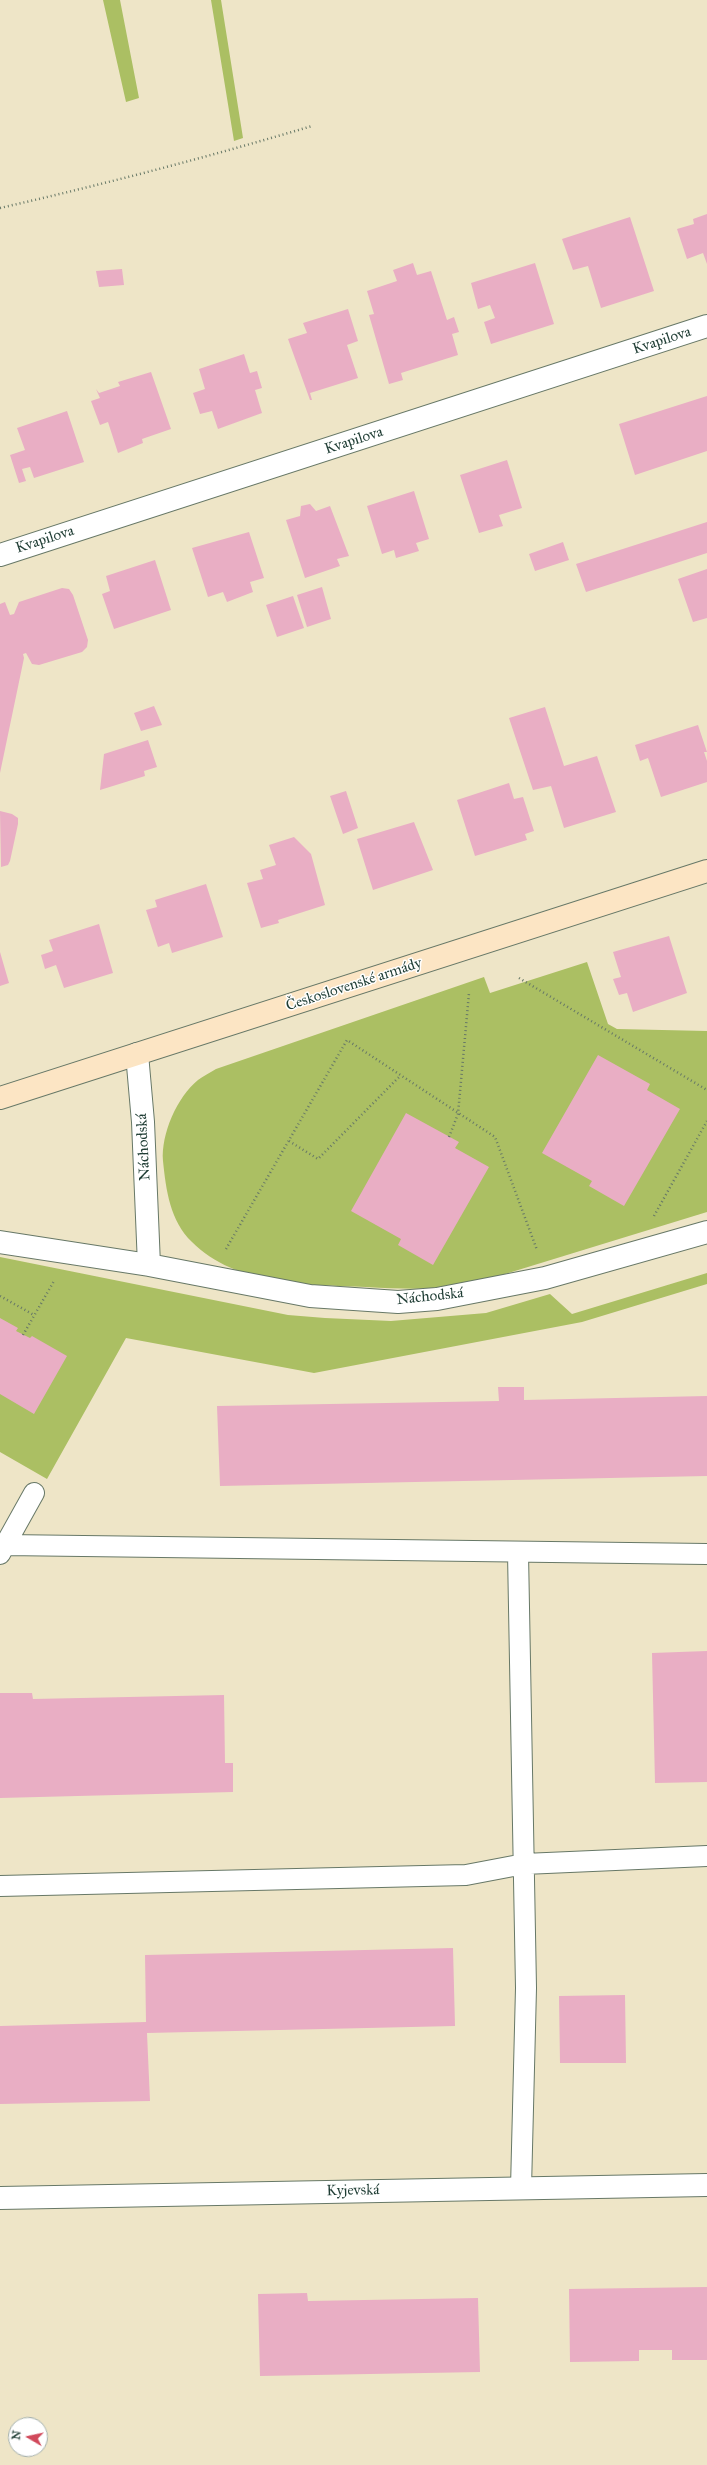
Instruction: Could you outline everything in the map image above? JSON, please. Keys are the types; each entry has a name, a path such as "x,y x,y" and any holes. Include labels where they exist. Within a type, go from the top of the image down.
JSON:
{"main road":[{"name":"Československé armády","path":"0,1098 707,871"}],"street":[{"name":"Kvapilova","path":"0,555 707,326"},
{"name":"Náchodská","path":"137,1054 143,1122 148,1265"},
{"name":"Náchodská","path":"0,1242 148,1265 310,1296 398,1302 437,1299 545,1278 707,1232"},
{"name":"Kyjevská","path":"0,2198 707,2185"}],"lane":[{"path":"34,1492 3,1550 707,1554"},
{"path":"518,1553 526,1988 521,2188"},
{"path":"0,1886 466,1875 524,1864 707,1856"}],"path":[{"path":"0,208 100,185 204,158 312,126"},
{"path":"519,978 707,1090"},
{"path":"449,1137 458,1114 469,993"},
{"path":"225,1252 347,1040 495,1137 539,1256"},
{"path":"289,1141 318,1160 400,1076"},
{"path":"651,1222 707,1121"},
{"path":"23,1335 59,1274"},
{"path":"0,1296 34,1315"}],"green space":[{"path":"103,0 120,0 139,98 126,102"},
{"path":"211,0 221,0 243,138 234,141"},
{"path":"587,962 608,1024 617,1029 707,1031 707,1212 466,1286 428,1289 321,1285 274,1280 251,1275 230,1267 210,1256 192,1242 179,1225 170,1204 164,1172 163,1150 168,1128 177,1106 190,1087 200,1079 216,1069 484,977 490,993"},
{"path":"0,1257 288,1315 391,1321 486,1313 550,1294 572,1314 707,1273 707,1284 582,1322 314,1373 126,1338 47,1479 0,1452"}],"building":[{"path":"707,214 707,264 703,253 687,259 677,229 694,224 693,219"},
{"path":"630,217 654,291 601,308 588,266 573,270 562,239"},
{"path":"413,263 417,275 431,271 447,320 454,317 459,332 452,334 458,355 401,373 403,380 389,384 369,315 374,314 367,291 397,281 393,270"},
{"path":"535,263 554,324 491,344 484,322 495,318 490,305 478,309 471,283"},
{"path":"122,269 124,285 99,287 96,271"},
{"path":"348,309 358,341 347,345 358,378 310,393 312,400 310,400 288,339 307,333 303,323"},
{"path":"244,354 250,373 257,371 262,388 255,390 262,413 218,429 212,411 200,414 193,393 205,389 199,369"},
{"path":"151,372 171,429 142,439 143,443 118,453 108,422 100,425 91,401 100,398 96,389 99,393 120,386 118,382"},
{"path":"707,396 707,451 635,475 619,424"},
{"path":"67,411 84,462 34,478 30,467 22,469 26,481 19,483 10,455 25,450 17,428"},
{"path":"507,460 522,508 499,515 503,526 479,533 460,475"},
{"path":"414,491 429,539 416,543 419,551 396,558 394,550 382,554 367,506"},
{"path":"310,504 316,511 330,506 349,556 337,559 340,566 305,578 286,520 300,516 301,506"},
{"path":"707,522 707,553 586,592 576,564"},
{"path":"249,532 264,578 250,582 253,592 227,602 223,592 208,597 192,548"},
{"path":"563,542 569,560 535,571 529,554"},
{"path":"155,560 171,610 114,629 102,594 110,591 106,576"},
{"path":"707,569 707,618 693,622 678,579"},
{"path":"322,587 331,619 307,627 297,595"},
{"path":"62,588 69,589 73,595 88,640 87,647 82,652 39,665 32,664 26,653 23,654 24,658 0,773 0,604 5,602 10,615 14,614 19,602"},
{"path":"293,596 304,628 277,637 266,605"},
{"path":"154,706 162,725 141,731 134,713"},
{"path":"545,707 564,766 597,756 616,812 564,828 551,786 533,790 509,718"},
{"path":"698,725 707,752 704,752 707,761 707,782 661,797 648,758 640,761 635,745"},
{"path":"148,740 157,767 144,771 145,776 100,790 104,754"},
{"path":"509,783 514,799 523,797 534,831 525,834 527,840 475,856 457,800"},
{"path":"346,791 358,828 343,834 330,796"},
{"path":"0,811 12,814 18,818 10,861 8,865 1,867"},
{"path":"414,822 433,870 373,890 357,839"},
{"path":"294,837 311,854 325,905 278,920 279,923 261,928 247,883 263,879 260,870 276,865 269,845"},
{"path":"206,884 223,937 172,953 169,943 158,947 146,910 157,907 155,900"},
{"path":"99,924 113,973 64,988 56,965 45,969 41,955 53,951 49,940"},
{"path":"669,936 687,993 633,1012 627,993 619,995 613,979 621,977 613,952"},
{"path":"0,952 9,983 0,986"},
{"path":"598,1055 650,1084 647,1090 680,1109 624,1206 589,1186 592,1181 542,1153"},
{"path":"406,1113 459,1142 455,1148 489,1167 433,1265 398,1245 401,1239 351,1211"},
{"path":"0,1318 18,1328 16,1331 30,1338 32,1336 67,1356 34,1414 0,1394"},
{"path":"498,1387 524,1387 524,1400 707,1396 707,1476 220,1486 217,1406 499,1401"},
{"path":"707,1651 707,1782 655,1783 652,1653"},
{"path":"0,1693 32,1693 33,1699 224,1695 225,1763 233,1763 233,1792 0,1798"},
{"path":"453,1948 455,2026 147,2033 150,2101 0,2104 0,2026 146,2022 145,1955"},
{"path":"625,1995 626,2063 560,2063 559,1996"},
{"path":"707,2287 707,2360 672,2360 672,2350 639,2350 639,2361 570,2362 569,2289"},
{"path":"307,2293 308,2301 478,2298 480,2372 260,2376 258,2294"}]}
